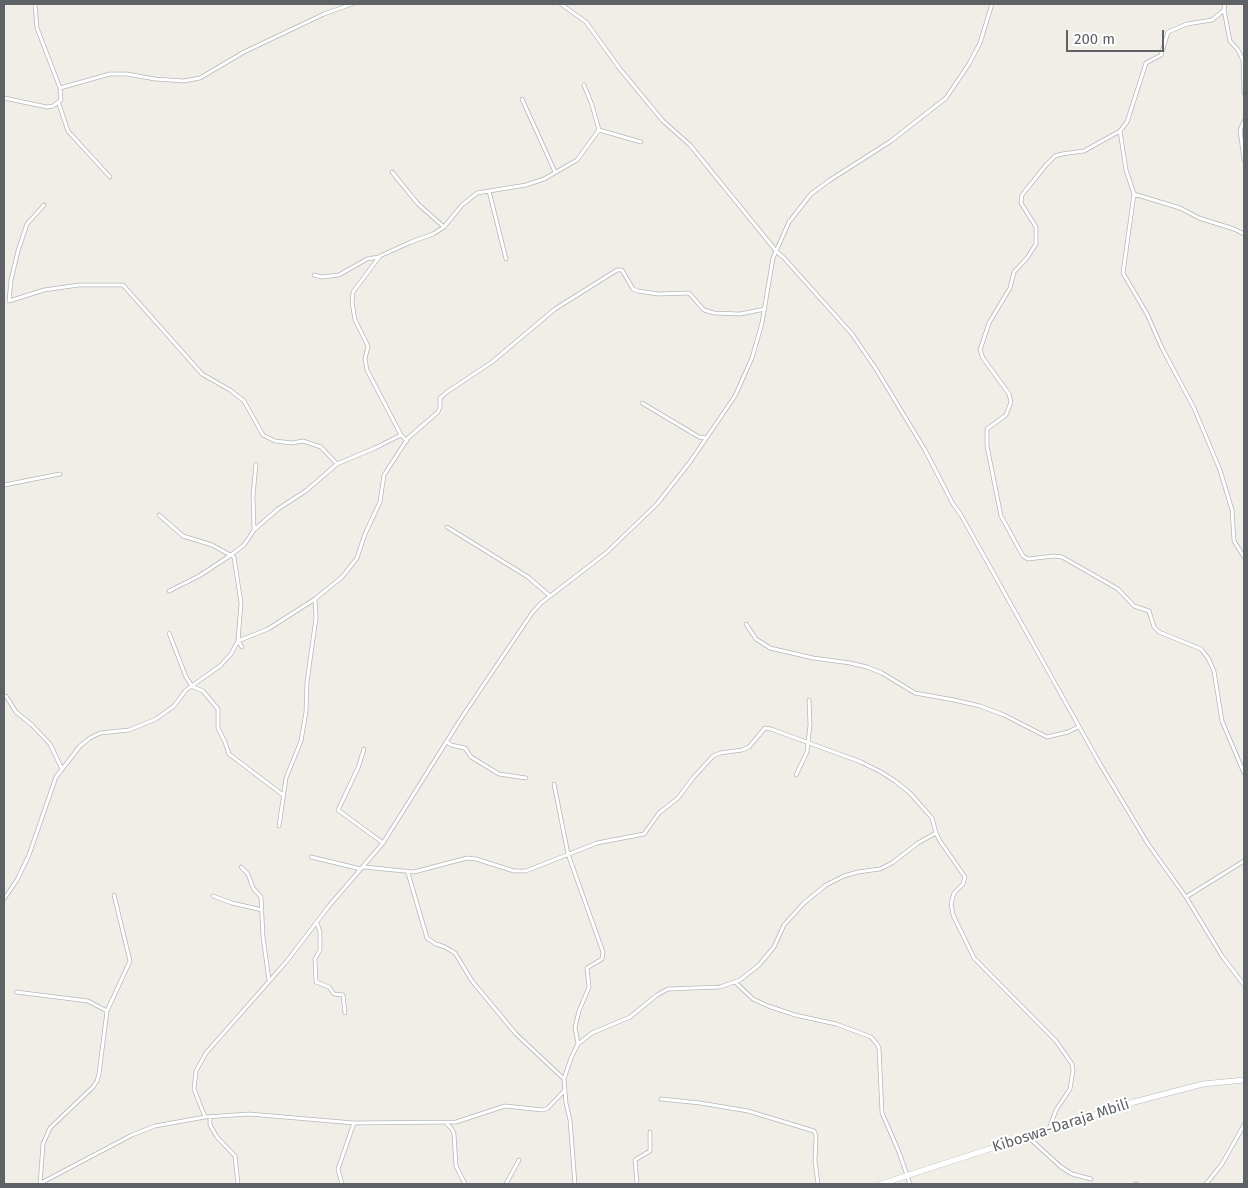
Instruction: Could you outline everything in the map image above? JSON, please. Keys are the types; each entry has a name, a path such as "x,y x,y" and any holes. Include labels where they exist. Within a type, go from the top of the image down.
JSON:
{"main road":[{"name":"Kiboswa-Daraja Mbili","path":"881,1184 1048,1129 1180,1090 1203,1084 1244,1080"}],"street":[{"path":"35,4 37,28 60,88 62,97 59,104 68,132 110,177"},
{"path":"60,88 110,74 127,74 184,81 200,78 244,52 324,14 352,4"},
{"path":"561,4 586,22 620,69 662,121 690,146 777,252 838,317 876,369 925,450 953,504 961,515 1078,727 1148,844 1186,897 1222,956 1244,985"},
{"path":"238,1184 235,1156 213,1130 194,1090 199,1065 206,1054 270,981 329,906 383,842 520,628 532,613 550,596 606,553 657,504 685,469 735,396 747,370 762,323 773,258 789,222 811,194 891,142 946,98 970,64 980,43 992,4"},
{"path":"1225,4 1224,10 1230,40 1243,60 1244,93"},
{"path":"1224,10 1212,20 1187,24 1168,32 1161,55 1146,63 1127,122 1120,130 1084,151 1055,156 1021,197 1021,203 1036,227 1036,244 1027,258 1014,272 1010,288 989,323 980,350 983,358 1009,394 1011,402 1006,415 988,427 986,432 990,471 1000,516 1006,528 1025,558 1062,557 1118,589 1134,606 1149,610 1154,627 1159,632 1198,648 1204,653 1214,671 1222,721 1244,773"},
{"path":"584,85 599,130"},
{"path":"4,98 38,107 59,104"},
{"path":"522,99 555,172"},
{"path":"1244,121 1240,130 1244,160"},
{"path":"599,130 641,142"},
{"path":"314,275 322,277 339,274 368,260 433,234 444,227 469,198 478,193 526,185 544,179 577,160 599,130"},
{"path":"1120,130 1126,170 1134,194 1123,273 1147,314 1162,348 1194,408 1220,470 1232,510 1234,541 1244,557"},
{"path":"392,172 418,204 444,227"},
{"path":"489,191 506,259"},
{"path":"1134,194 1180,208 1199,218 1244,234"},
{"path":"8,301 18,251 27,224 44,205"},
{"path":"380,256 353,292 352,302 358,327 368,346 366,359 368,370 401,435 406,441"},
{"path":"238,641 268,629 315,599 342,577 352,566 380,502 384,475 406,441 438,412 440,398 492,362 555,309 617,270 622,270 633,289 658,294 689,293 704,310 714,313 740,314 765,309"},
{"path":"4,280 11,280"},
{"path":"4,303 44,290 79,285 123,285 202,374 230,390 244,401 262,435 275,441 292,443 303,441 321,447 336,464"},
{"path":"642,403 699,436 706,438"},
{"path":"169,592 199,576 231,555 244,545 254,530 278,509 307,490 336,464 401,435"},
{"path":"254,530 253,496 256,464"},
{"path":"4,485 60,474"},
{"path":"4,899 17,880 29,855 56,777 80,746 100,733 129,730 156,719 174,706 186,690 220,666 231,654 238,641 241,603 234,557 212,545 183,536 159,515"},
{"path":"447,527 528,577 550,596"},
{"path":"279,826 286,778 301,741 306,712 307,682 316,618 315,599"},
{"path":"746,624 756,639 770,648 813,658 867,667 882,673 914,694 980,706 1004,715 1047,737 1068,732 1078,727"},
{"path":"169,633 186,677 192,686 203,691 218,709 218,728 226,742 229,754 283,794"},
{"path":"238,641 242,646"},
{"path":"6,696 16,712 50,744 62,769"},
{"path":"796,775 807,752 810,725 809,700"},
{"path":"311,857 362,868 408,873 423,871 467,858 514,871 526,871 597,843 644,834 659,813 678,798 713,756 720,753 742,750 749,746 765,728 771,728 861,762 882,772 910,793 932,818 936,833 965,877 963,884 954,893 950,904 953,915 974,958 1056,1041 1072,1064 1073,1071 1070,1090 1056,1110 1048,1129"},
{"path":"447,742 451,745 465,748 471,757 499,774 526,778"},
{"path":"364,749 358,768 338,810 383,842"},
{"path":"554,784 568,854 604,952 602,959 587,968 589,987 579,1011 575,1027 578,1044"},
{"path":"575,1184 570,1120 564,1078 578,1044 592,1033 630,1017 668,988 720,987 735,982 759,965 774,947 784,925 804,903 826,885 844,876 880,868 892,863 918,843 936,833"},
{"path":"1186,897 1244,861"},
{"path":"241,867 248,874 253,888 261,896 263,937 270,981"},
{"path":"408,873 427,938 456,953 472,981 516,1034 564,1078"},
{"path":"39,1184 43,1144 50,1128 97,1081 107,1011 130,961 114,895"},
{"path":"213,896 232,904 262,910"},
{"path":"317,923 320,932 320,950 315,959 316,982 329,987 334,994 343,995 345,1014"},
{"path":"735,982 753,999 768,1006 795,1015 836,1024 871,1037 879,1048 882,1112 910,1184"},
{"path":"16,992 88,1001 107,1011"},
{"path":"39,1184 132,1135 155,1126 208,1117 249,1114 354,1123 445,1123 456,1122 505,1106 543,1110 548,1108 565,1091"},
{"path":"661,1099 748,1111 814,1131 816,1136 818,1184"},
{"path":"342,1184 338,1169 354,1123"},
{"path":"445,1123 452,1129 454,1134 456,1166 465,1184"},
{"path":"1206,1184 1222,1164 1244,1125"},
{"path":"637,1184 635,1160 650,1150 650,1132"},
{"path":"1027,1136 1061,1167 1072,1174 1091,1179"},
{"path":"506,1184 518,1160"}]}
